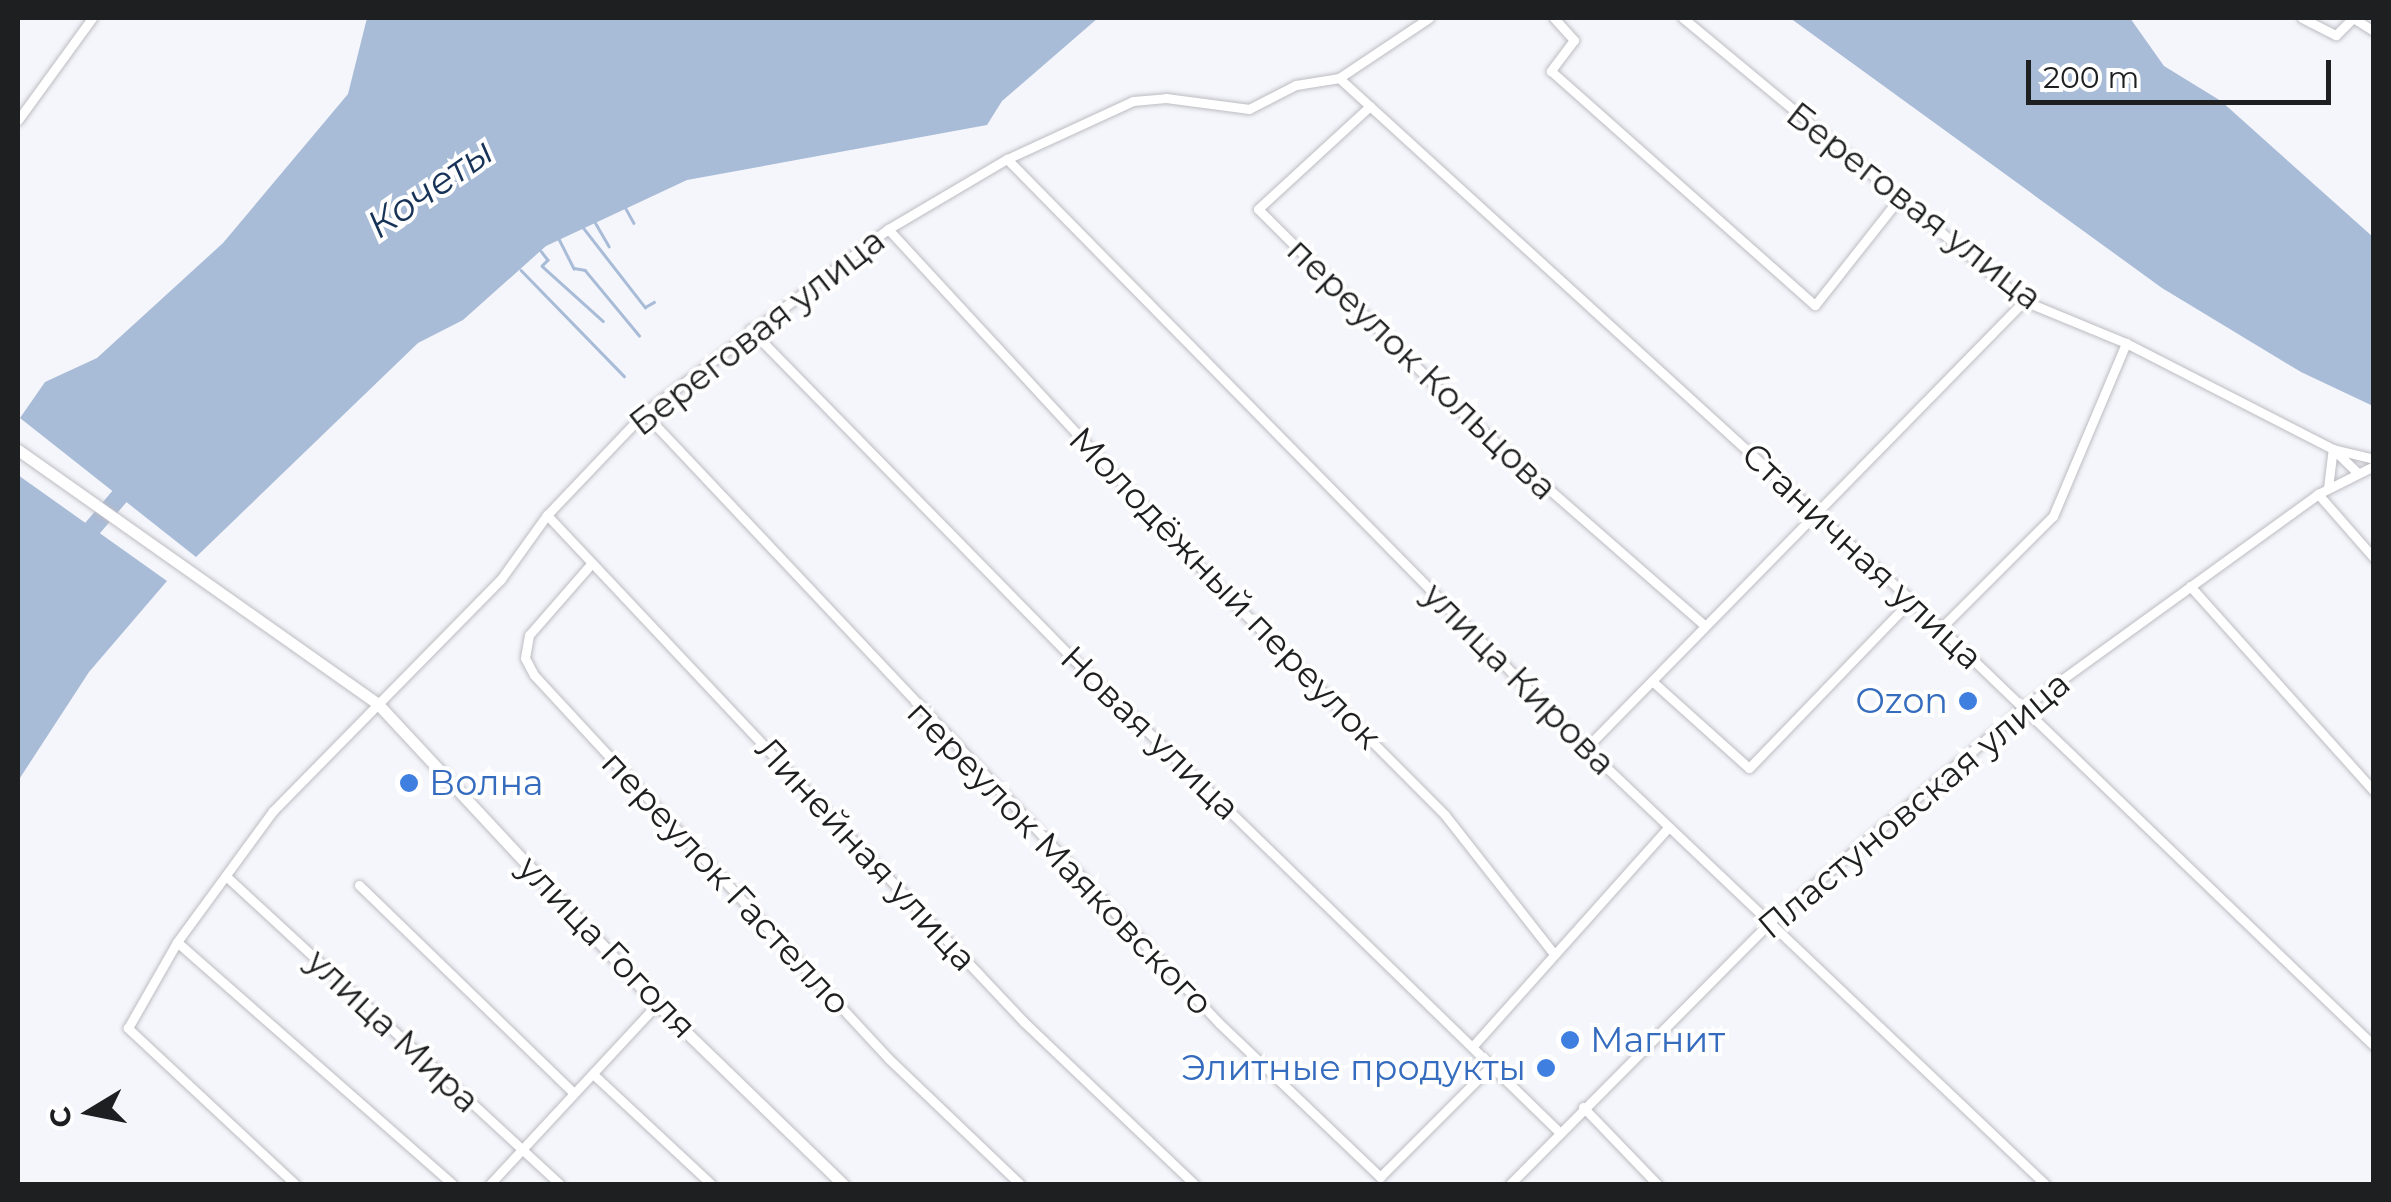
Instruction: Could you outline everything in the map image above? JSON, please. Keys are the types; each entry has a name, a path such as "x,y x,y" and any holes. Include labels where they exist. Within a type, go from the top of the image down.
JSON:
{"street":[{"path":"18,117 92,18"},
{"name":"Береговая улица","path":"296,1184 128,1028 178,942 273,811 501,578 547,515 644,413 750,329 888,229 1007,159 1133,101 1166,98 1249,110 1296,85 1340,78 1430,18"},
{"path":"1554,18 1574,40 1551,71 1815,304 1897,201"},
{"name":"Береговая улица","path":"1684,18 1897,201 2024,301 2126,343 2333,449 2357,472"},
{"path":"2302,18 2336,35 2353,18 2374,30"},
{"name":"Станичная улица","path":"1340,78 1941,628 2374,1046"},
{"name":"переулок Кольцова","path":"1370,106 1258,209 1470,420 1704,625"},
{"name":"улица Кирова","path":"1007,159 1586,748 2044,1184"},
{"name":"Молодёжный переулок","path":"888,229 1226,595 1445,816 1554,954"},
{"path":"1586,748 1813,510 2024,301"},
{"name":"Новая улица","path":"750,329 1071,657 1558,1131"},
{"path":"1941,628 2053,516 2126,343"},
{"name":"переулок Маяковского","path":"644,413 1206,1010 1380,1177 1491,1066"},
{"path":"2374,463 2333,449 2323,491 2374,558"},
{"name":"улица Гоголя","path":"18,450 377,703 657,1004 844,1184"},
{"path":"2357,472 2374,463"},
{"name":"Пластуновская улица","path":"1510,1184 1558,1131 1770,921 2024,707 2323,491 2357,472"},
{"name":"Линейная улица","path":"547,515 1024,1022 1194,1184"},
{"name":"переулок Гастелло","path":"591,564 529,635 524,658 534,675 888,1058 1020,1184"},
{"path":"2190,586 2374,791"},
{"path":"1652,681 1749,768 1911,600"},
{"path":"1472,1047 1668,827"},
{"name":"улица Мира","path":"226,877 560,1184"},
{"path":"359,885 574,1093"},
{"path":"178,942 452,1184"},
{"path":"490,1184 657,1004"},
{"path":"592,1074 711,1184"},
{"path":"1583,1107 1657,1184"}],"water":[{"path":"367,18 1098,18 1002,101 987,125 687,180 546,246 463,320 418,343 196,557 20,418 45,382 97,358 223,243 348,94"},
{"path":"1790,18 2130,18 2164,66 2221,101 2373,237 2373,406 2301,372 2162,288"},
{"path":"18,475 167,581 89,672 18,781"}],"waterway":[{"path":"625,207 634,223"},
{"path":"595,222 609,246"},
{"path":"582,226 645,307 654,302"},
{"path":"559,239 574,268 585,270 639,335"},
{"path":"541,251 548,260 542,266 603,321"},
{"path":"521,270 624,376"},
{"name":"Кочеты","path":"79,544 130,484"}],"place":[{"name":"Ozon","path":"1968,701"},
{"name":"Волна","path":"409,783"},
{"name":"Магнит","path":"1570,1040"},
{"name":"Элитные продукты","path":"1546,1068"}]}
